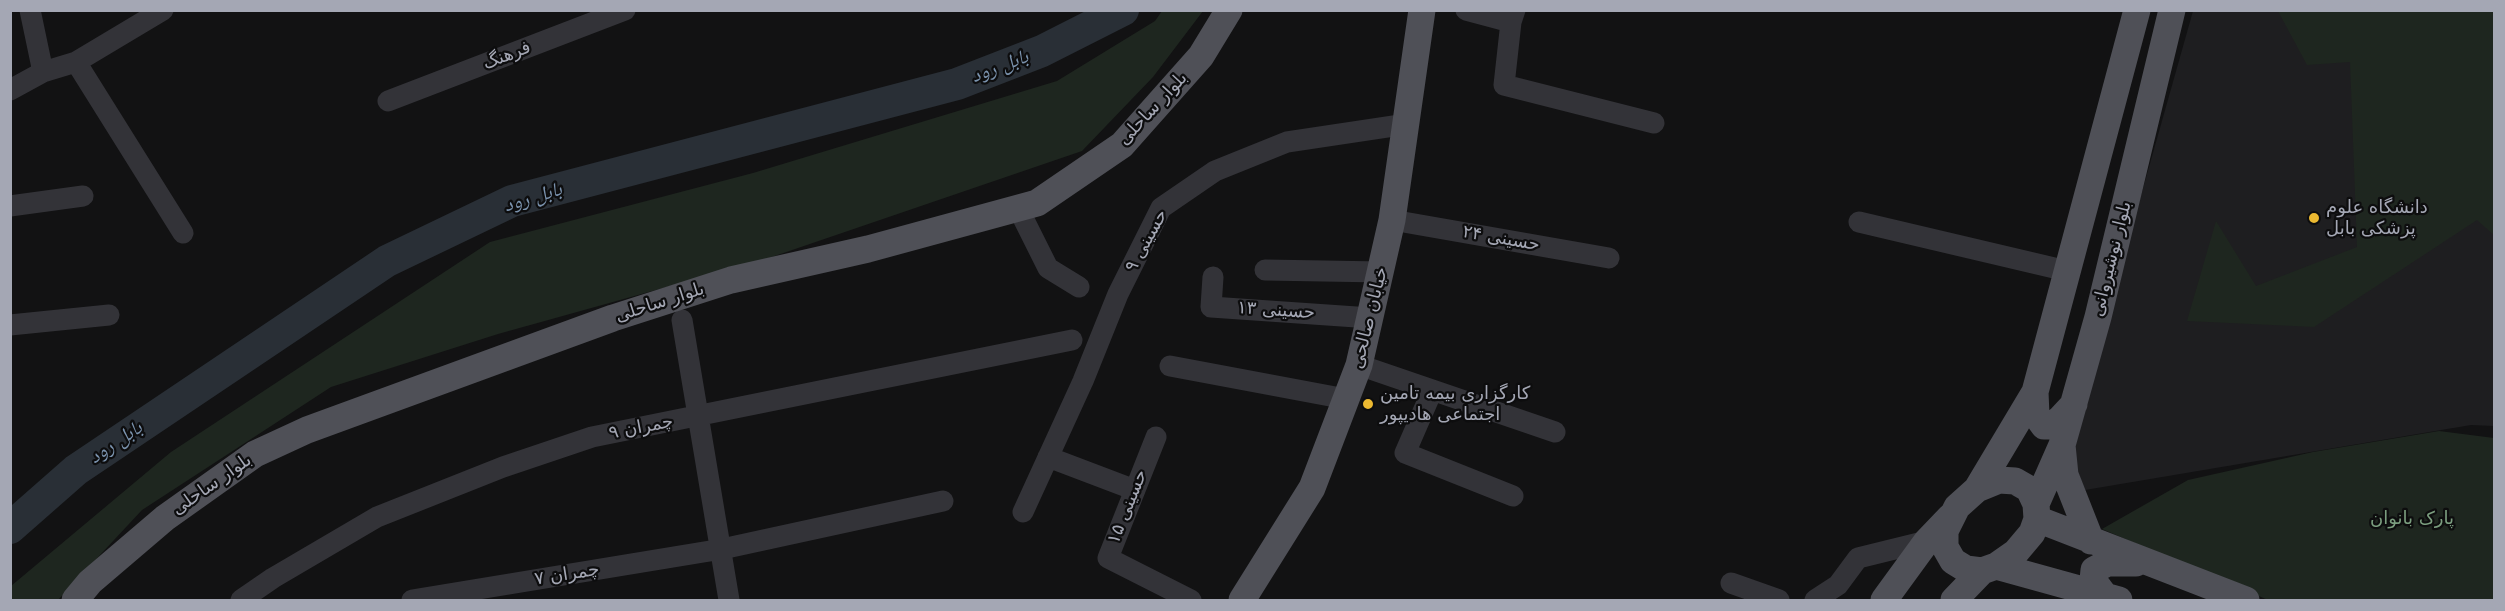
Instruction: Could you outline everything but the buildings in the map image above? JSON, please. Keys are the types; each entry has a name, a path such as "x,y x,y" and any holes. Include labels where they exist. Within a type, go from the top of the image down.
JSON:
{"main road":[{"name":"بلوار ساحلی","path":"75,600 90,582 165,518 255,454 307,430 613,318 730,280 868,249 1037,203 1122,145 1201,56 1229,10"},
{"name":"خيابان صالحی","path":"1242,600 1312,488 1359,365 1392,220 1422,10"},
{"path":"1884,600 1927,541 1977,489 2035,392 2137,10"},
{"name":"بلوار نوشیروانی","path":"2037,512 2062,445 2098,317 2172,10"},
{"path":"2035,392 2036,415 2044,426 2050,426 2060,419 2074,404"},
{"path":"2062,445 2065,475 2091,541"},
{"path":"1954,600 1989,568 2024,543 2037,512 2029,489 2015,481 1999,480 1977,489"},
{"path":"2037,512 2091,541 2246,600"},
{"path":"1950,518 1944,531 1945,547 1953,561 1966,569 1989,568 2112,598"},
{"path":"2112,598 2093,580 2094,570 2100,564 2146,563"}],"street":[{"path":"30,10 42,72"},
{"path":"10,90 42,72 76,62 163,10"},
{"name":"فرهنگ","path":"388,100 625,10"},
{"path":"1466,10 1513,16 1504,85 1654,123"},
{"path":"76,62 183,233"},
{"name":"حسینی ٩","path":"1023,512 1118,294 1161,208 1215,171 1287,142 1407,124"},
{"path":"10,206 83,196"},
{"path":"1018,208 1048,267 1078,287"},
{"name":"حسینی ۲۴","path":"1392,220 1609,258"},
{"path":"1859,222 2067,271"},
{"path":"1265,270 1382,272"},
{"name":"حسینی ۱۳","path":"1213,277 1211,307 1371,318"},
{"path":"10,325 109,315"},
{"path":"682,320 729,600"},
{"name":"چمران ۹","path":"241,600 273,578 377,518 503,467 592,437 698,418 1072,340"},
{"path":"1359,365 1555,432"},
{"path":"1170,366 1346,399"},
{"path":"1432,391 1405,453 1513,496"},
{"name":"حسینی ۱۵","path":"1156,437 1108,558 1191,600"},
{"path":"1048,457 1135,490"},
{"name":"چمران ۷","path":"412,600 722,549 943,501"},
{"path":"1815,600 1838,585 1858,558 1927,541"},
{"path":"1731,583 1779,600"}],"shaded area":[{"name":"دانشگاه علوم پزشکی بابل","path":"2193,11 2494,11 2494,426 2471,425 2085,490 2075,465 2072,440"}],"green space":[{"path":"1162,11 1203,11 1153,77 1082,151 760,261 498,334 331,387 142,510 58,600 11,600 11,586 171,452 490,242 753,173 1057,81 1155,21"},
{"path":"2278,11 2494,11 2494,235 2477,220 2314,327 2187,321 2216,221 2256,286 2357,247 2350,62 2307,65"},
{"name":"پارک بانوان","path":"2439,431 2494,438 2494,600 2268,600 2102,529 2188,480 2313,452"}],"waterway":[{"name":"بابل رود","path":"10,528 76,470 387,261 512,201 957,84 1042,51 1123,10"}],"place":[{"name":"دانشگاه علوم پزشکی بابل","path":"2314,218"},
{"name":"کارگزاری بیمه تامین اجتماعی هادیپور","path":"1368,404"}]}
